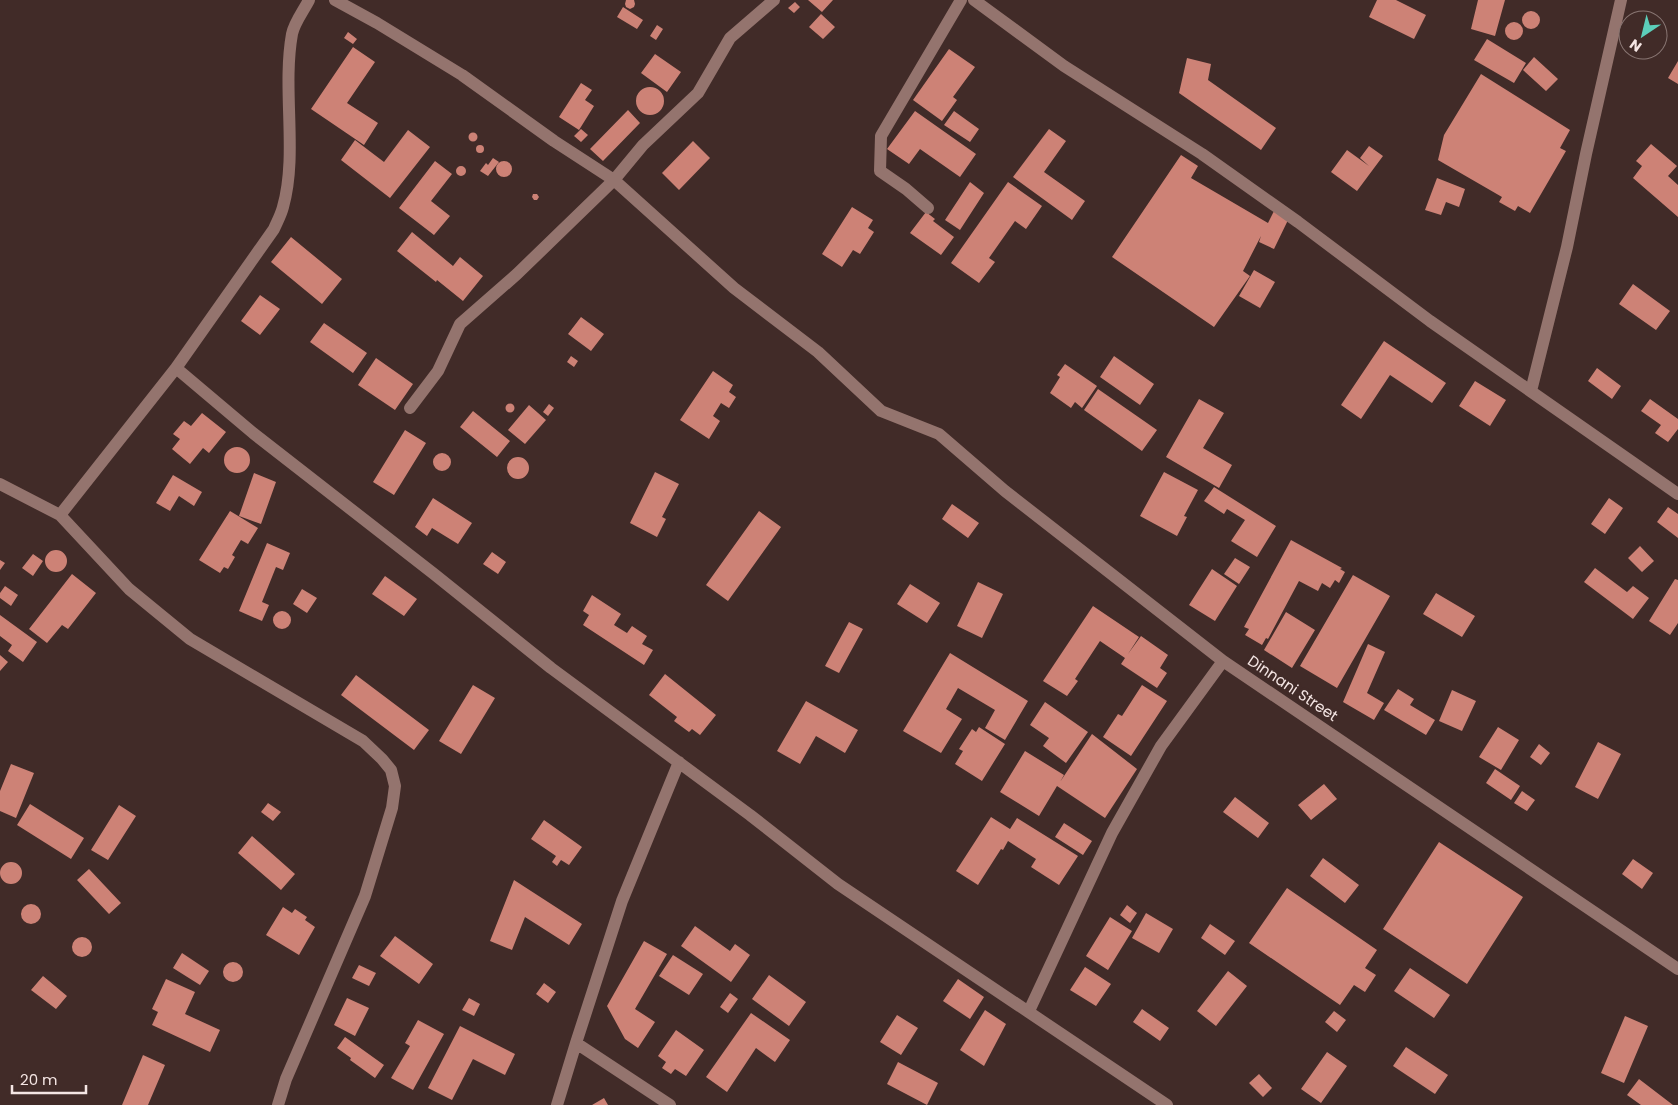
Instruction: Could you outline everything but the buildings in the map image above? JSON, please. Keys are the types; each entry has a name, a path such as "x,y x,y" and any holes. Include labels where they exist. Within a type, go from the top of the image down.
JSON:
{"street":[{"path":"60,514 176,368 274,229 282,209 287,185 289,135 287,93 292,32 309,0"},
{"name":"Dinnani Street","path":"335,0 377,23 462,75 554,141 614,180 734,288 818,352 881,411 939,434 1004,492 1057,531 1222,661 1678,969"},
{"path":"410,408 438,371 460,324 517,274 614,180 643,145 698,93 730,38 774,0"},
{"path":"928,208 906,189 880,171 881,136 961,0"},
{"path":"974,0 1064,66 1202,154 1298,222 1430,321 1678,494"},
{"path":"1531,391 1568,247 1586,154 1621,0"},
{"path":"176,368 253,433 551,668 679,762 838,884 1030,1011 1166,1105"},
{"path":"0,484 60,514 129,588 190,640 363,741 391,770 395,786 392,808 365,896 286,1080 278,1105"},
{"path":"1030,1011 1112,833 1161,746 1222,661"},
{"path":"557,1105 622,901 679,762"},
{"path":"576,1043 670,1105"}]}
